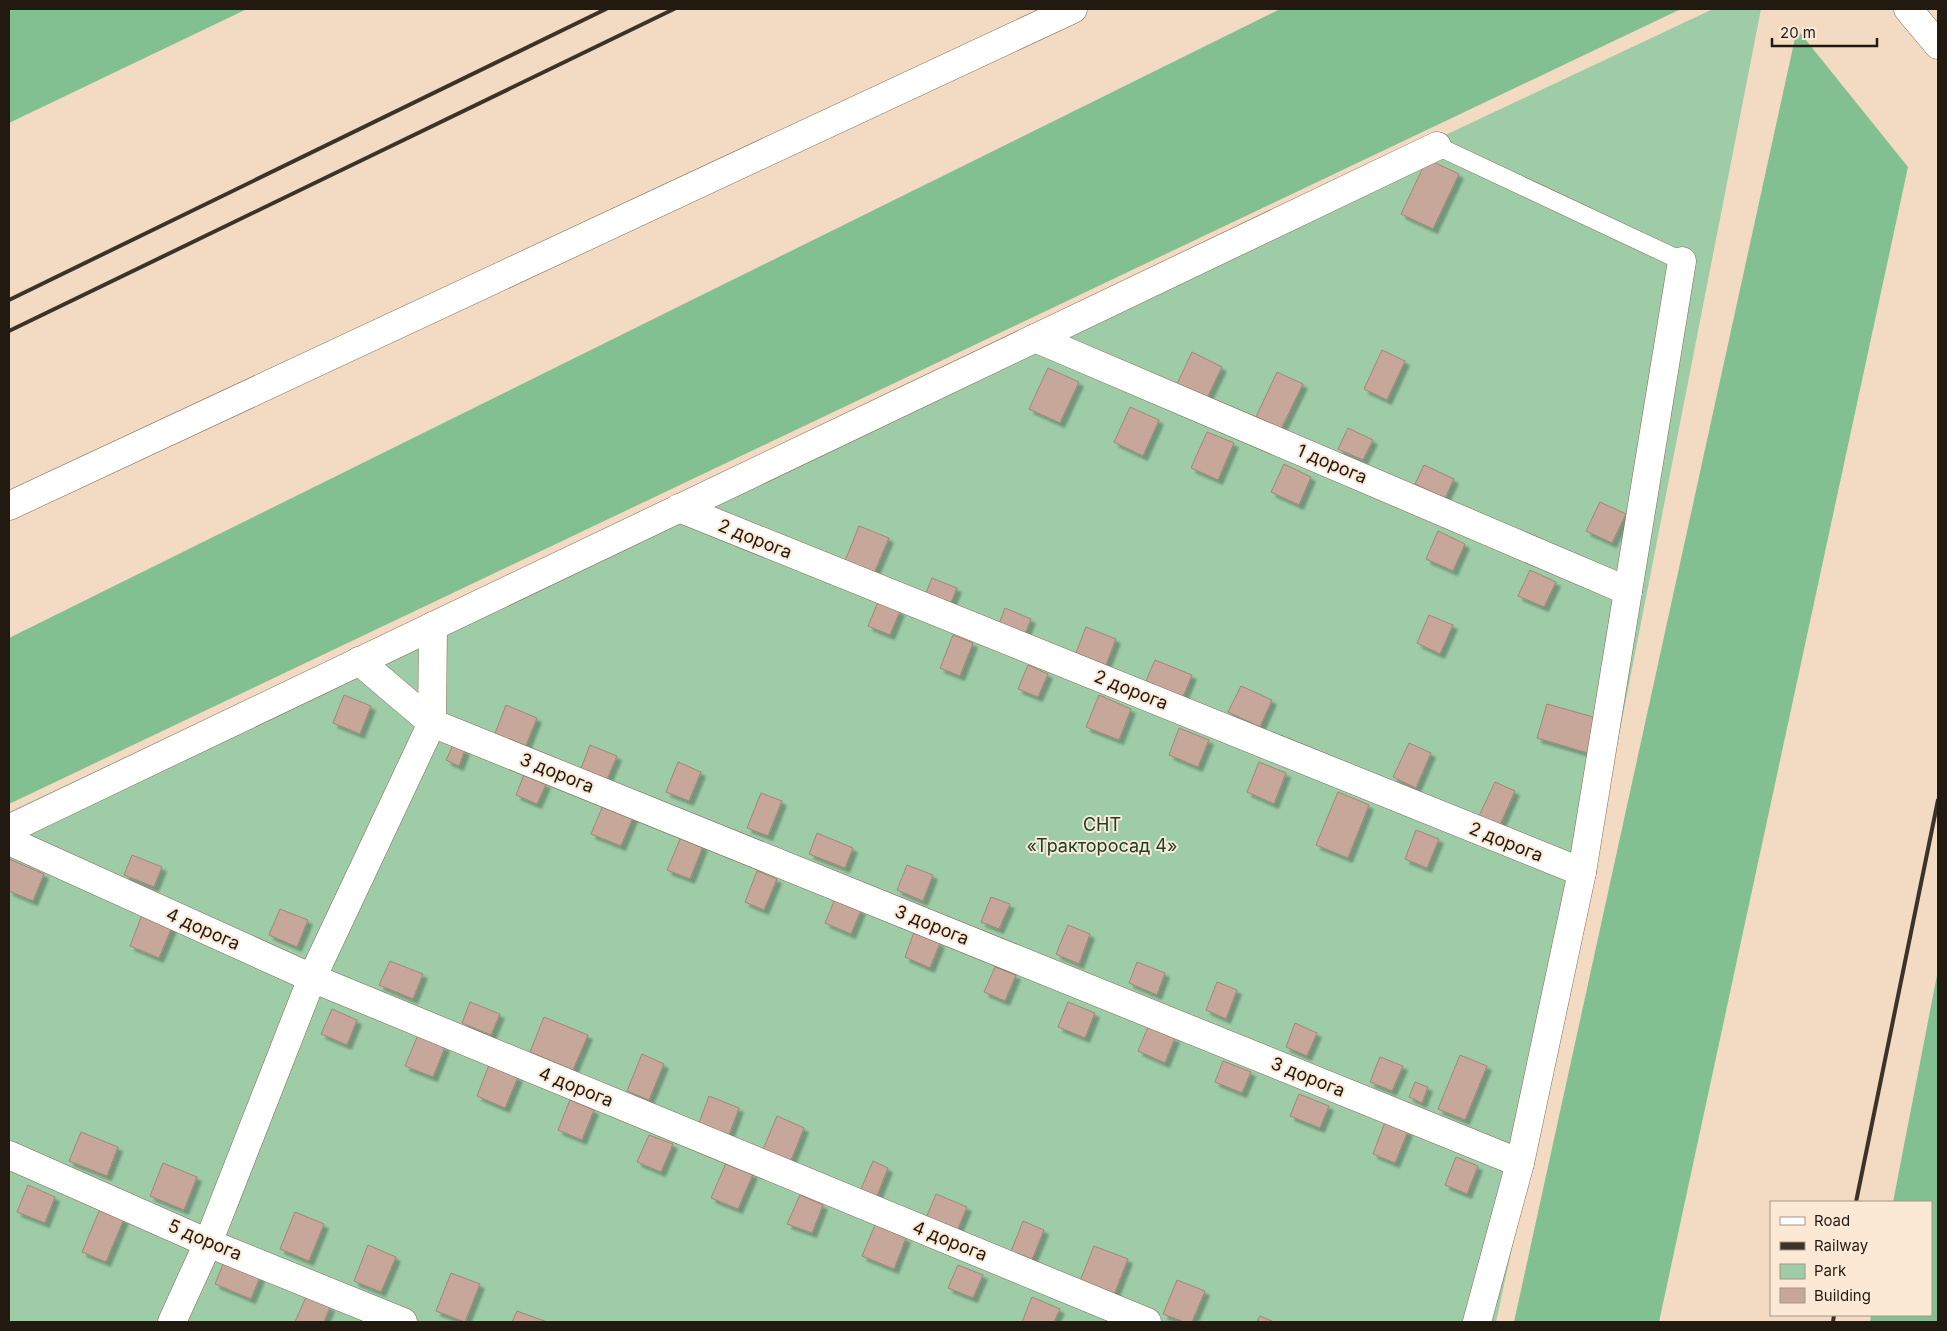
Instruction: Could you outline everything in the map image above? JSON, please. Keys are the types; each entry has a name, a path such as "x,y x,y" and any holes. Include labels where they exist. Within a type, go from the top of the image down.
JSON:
{"street":[{"path":"9,506 1073,9"},
{"path":"1908,9 1938,45"},
{"path":"9,829 1437,146"},
{"path":"1477,1322 1520,1163 1582,872 1682,261"},
{"name":"1 дорога","path":"1035,338 1628,591"},
{"name":"2 дорога","path":"679,508 1582,872"},
{"path":"172,1322 208,1242 312,978 432,723 433,626"},
{"name":"3 дорога","path":"359,661 432,723 1520,1163"},
{"name":"4 дорога","path":"9,840 312,978 1147,1322"},
{"name":"5 дорога","path":"9,1155 208,1242 403,1322"}],"lane":[{"path":"1437,146 1682,261"}],"green space":[{"path":"9,9 247,9 9,123"},
{"path":"1280,9 1681,9 9,804 9,638"},
{"name":"СНТ «Тракторосад 4»","path":"1713,9 1761,9 1578,945 1496,1322 9,1322 9,812"},
{"path":"1797,29 1908,167 1659,1322 1514,1322"},
{"path":"1938,970 1937,1322 1870,1322 1871,1316 1932,1316 1932,1201 1893,1201"}],"building":[{"path":"1427,159 1459,174 1433,229 1401,214"},
{"path":"1382,350 1405,361 1387,400 1364,389"},
{"path":"1192,352 1222,367 1207,398 1177,384"},
{"path":"1048,368 1079,382 1060,423 1029,409"},
{"path":"1277,372 1303,384 1281,429 1256,417"},
{"path":"1130,407 1159,420 1143,456 1114,442"},
{"path":"1348,428 1373,440 1363,460 1338,449"},
{"path":"1207,432 1234,443 1218,480 1191,468"},
{"path":"1284,464 1311,477 1299,505 1271,492"},
{"path":"1424,465 1454,479 1445,498 1415,484"},
{"path":"1600,502 1626,514 1612,543 1586,531"},
{"path":"859,526 889,538 872,578 843,566"},
{"path":"1438,531 1465,544 1453,571 1426,559"},
{"path":"1530,570 1556,582 1544,607 1518,596"},
{"path":"932,578 957,588 950,605 925,595"},
{"path":"878,602 900,611 890,635 868,626"},
{"path":"1005,608 1031,619 1025,634 999,624"},
{"path":"1429,615 1453,625 1440,654 1417,643"},
{"path":"1086,627 1116,639 1106,665 1076,653"},
{"path":"953,635 973,643 960,676 940,668"},
{"path":"1155,660 1192,675 1183,697 1146,681"},
{"path":"1028,665 1048,674 1038,697 1018,689"},
{"path":"1241,686 1272,700 1260,727 1228,712"},
{"path":"344,695 371,706 360,734 333,723"},
{"path":"1099,695 1131,709 1119,740 1086,727"},
{"path":"1547,704 1597,718 1588,753 1537,738"},
{"path":"506,705 537,718 525,748 494,736"},
{"path":"1179,728 1209,740 1198,767 1169,755"},
{"path":"1409,743 1431,753 1416,788 1393,777"},
{"path":"453,745 465,750 459,766 446,760"},
{"path":"590,745 617,756 606,782 580,771"},
{"path":"678,762 701,772 689,801 666,792"},
{"path":"1259,762 1286,773 1274,804 1247,792"},
{"path":"524,775 546,784 537,804 516,795"},
{"path":"1495,782 1515,791 1500,825 1479,816"},
{"path":"1338,792 1369,805 1348,858 1316,845"},
{"path":"761,793 782,801 768,836 747,828"},
{"path":"604,803 634,815 621,846 591,834"},
{"path":"1416,830 1439,839 1427,868 1405,859"},
{"path":"817,833 853,848 845,868 809,854"},
{"path":"681,837 703,846 690,879 667,870"},
{"path":"132,855 162,867 154,887 124,875"},
{"path":"9,859 44,874 33,901 9,891"},
{"path":"907,865 933,875 923,901 897,890"},
{"path":"757,871 777,879 764,910 745,902"},
{"path":"991,897 1010,904 999,929 981,922"},
{"path":"835,899 861,910 851,934 825,923"},
{"path":"280,909 308,920 297,947 269,935"},
{"path":"142,915 172,927 159,958 130,946"},
{"path":"1068,925 1090,934 1079,964 1056,954"},
{"path":"914,932 940,943 930,968 905,957"},
{"path":"390,961 423,974 413,999 379,985"},
{"path":"1137,962 1165,973 1157,995 1129,983"},
{"path":"995,967 1016,975 1005,1001 984,992"},
{"path":"1217,982 1237,990 1226,1019 1206,1010"},
{"path":"470,1002 500,1014 491,1035 462,1023"},
{"path":"1068,1002 1095,1013 1085,1038 1058,1027"},
{"path":"332,1009 357,1020 347,1045 321,1034"},
{"path":"544,1017 588,1035 573,1070 530,1052"},
{"path":"1295,1023 1317,1033 1307,1056 1286,1047"},
{"path":"1148,1027 1175,1038 1165,1063 1138,1051"},
{"path":"418,1035 445,1047 433,1077 405,1066"},
{"path":"642,1054 664,1064 649,1100 627,1091"},
{"path":"1460,1055 1487,1066 1465,1120 1438,1109"},
{"path":"1380,1057 1403,1066 1392,1091 1370,1082"},
{"path":"1223,1061 1251,1072 1242,1093 1215,1082"},
{"path":"489,1065 518,1077 505,1108 477,1096"},
{"path":"1415,1082 1428,1087 1422,1103 1409,1097"},
{"path":"1299,1094 1329,1106 1320,1128 1290,1116"},
{"path":"709,1096 739,1108 729,1135 699,1123"},
{"path":"570,1100 594,1110 582,1140 558,1130"},
{"path":"777,1116 804,1128 790,1163 762,1152"},
{"path":"1385,1122 1408,1131 1395,1163 1373,1154"},
{"path":"81,1132 118,1147 107,1176 69,1161"},
{"path":"649,1135 673,1144 661,1172 637,1162"},
{"path":"1456,1157 1478,1166 1467,1194 1445,1185"},
{"path":"873,1161 888,1168 877,1196 861,1189"},
{"path":"163,1163 197,1177 184,1210 150,1196"},
{"path":"726,1163 753,1174 738,1209 711,1198"},
{"path":"28,1185 55,1197 45,1223 17,1212"},
{"path":"936,1194 967,1207 957,1231 926,1218"},
{"path":"800,1195 823,1205 812,1233 787,1224"},
{"path":"100,1209 124,1219 106,1262 82,1252"},
{"path":"295,1212 324,1224 309,1261 280,1249"},
{"path":"1023,1221 1044,1230 1031,1262 1010,1254"},
{"path":"875,1225 906,1238 894,1269 862,1256"},
{"path":"368,1245 396,1257 381,1292 354,1281"},
{"path":"1094,1246 1128,1259 1114,1295 1080,1281"},
{"path":"224,1262 260,1277 251,1299 215,1284"},
{"path":"958,1265 983,1275 973,1298 948,1288"},
{"path":"451,1273 480,1284 465,1322 436,1311"},
{"path":"1177,1280 1205,1291 1192,1322 1184,1322 1163,1314"},
{"path":"306,1297 330,1307 324,1322 295,1322"},
{"path":"1032,1297 1060,1309 1054,1322 1022,1322"},
{"path":"517,1311 547,1322 512,1322"},
{"path":"1260,1316 1274,1322 1257,1322"}],"railway":[{"path":"9,300 606,9"},
{"path":"9,331 674,9"},
{"path":"1856,1201 1938,800"},
{"path":"1833,1322 1834,1316"}]}
